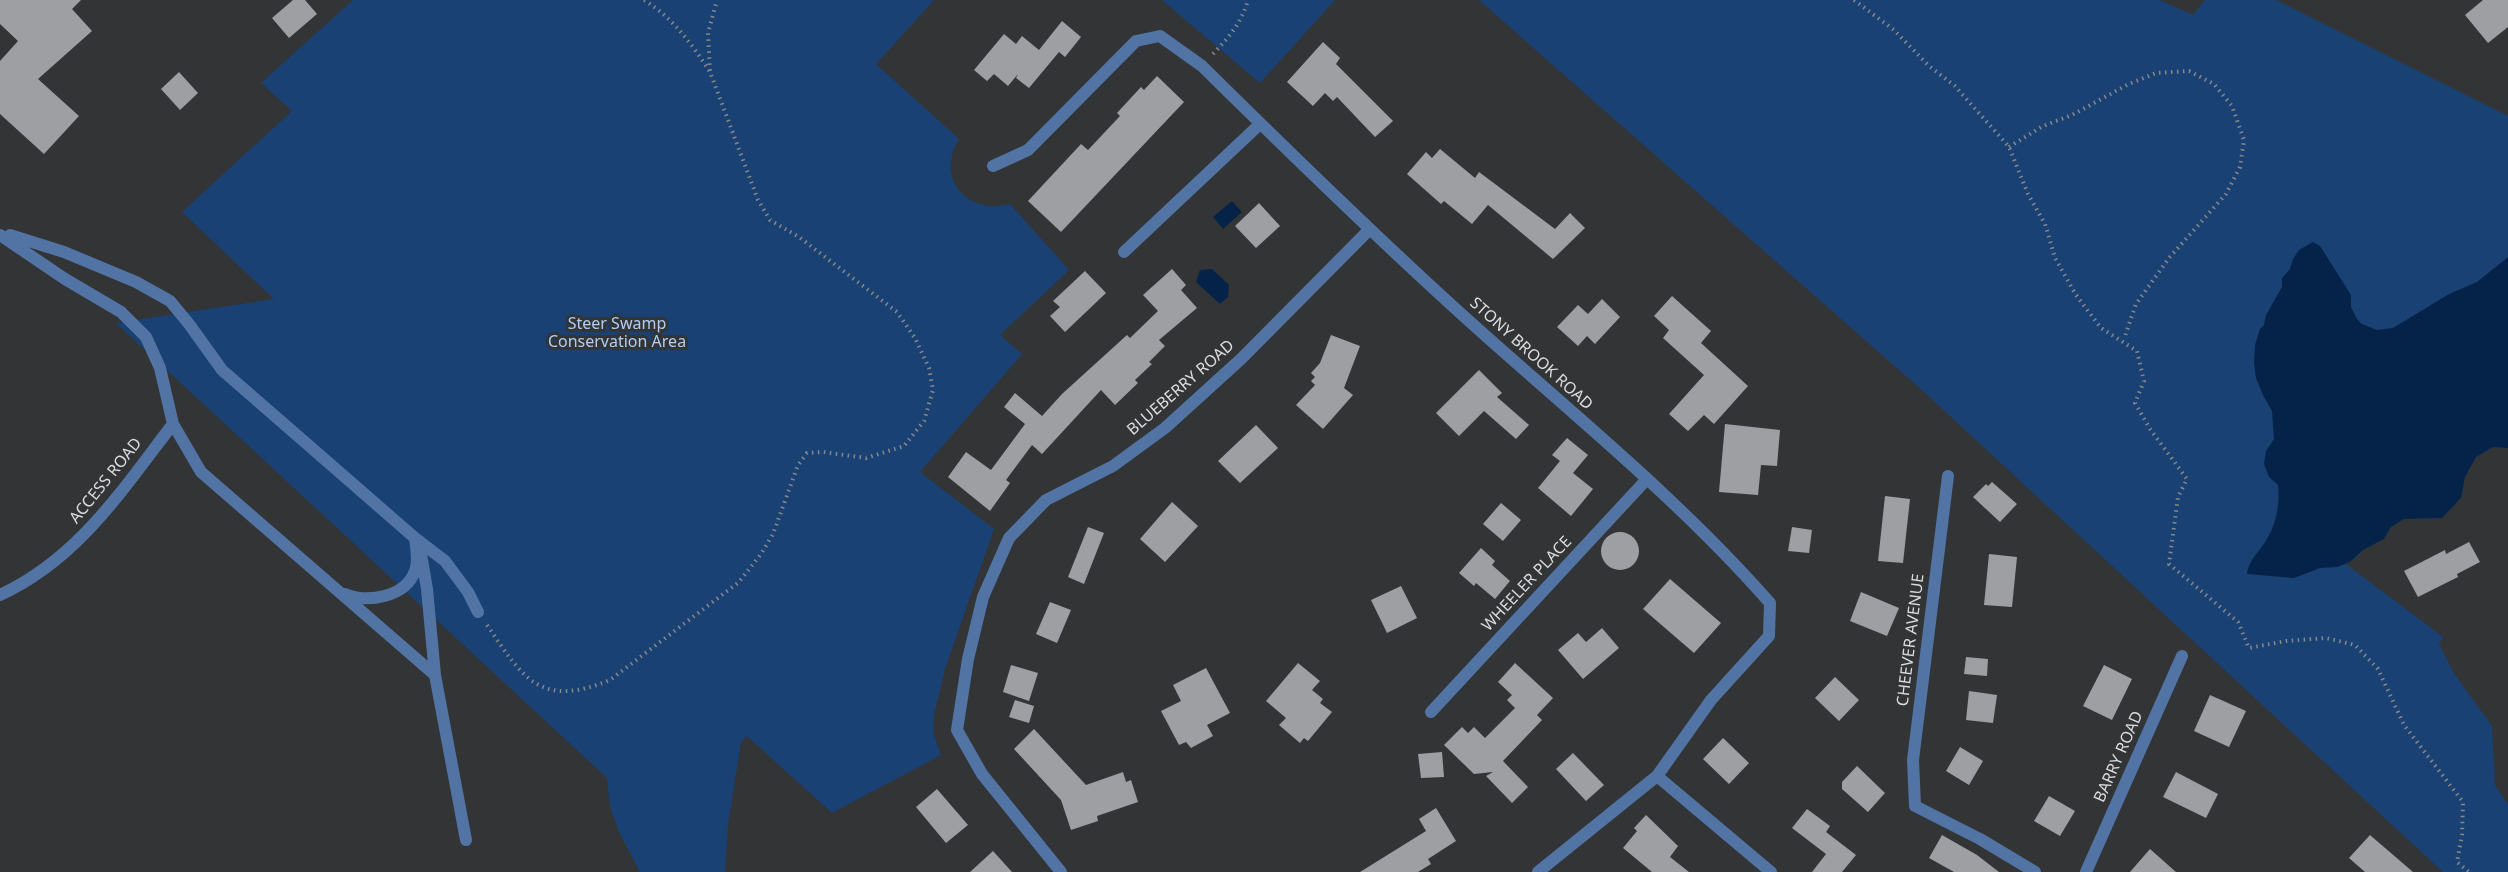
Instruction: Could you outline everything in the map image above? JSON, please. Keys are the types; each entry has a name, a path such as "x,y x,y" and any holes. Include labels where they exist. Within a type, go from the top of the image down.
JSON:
{"street":[{"name":"STONY BROOK ROAD","path":"993,166 1028,150 1136,41 1160,36 1202,66 1260,124 1468,320 1647,479 1739,568 1770,603 1769,636 1711,700 1657,776 1538,872"},
{"path":"1124,252 1260,124"},
{"name":"BLUEBERRY ROAD","path":"1060,872 982,774 957,730 968,658 983,597 1009,538 1046,500 1113,466 1165,428 1241,359 1370,228"},
{"path":"0,233 64,252 136,282 170,301 222,370 414,538 445,561 468,592 478,612"},
{"path":"0,233 65,279 121,312 146,337 160,368 173,424 201,472 435,675"},
{"name":"ACCESS ROAD","path":"0,595 27,582 58,559 96,524 173,424"},
{"name":"CHEEVER AVENUE","path":"1948,476 1913,760 1917,807 1980,839 2035,872"},
{"name":"WHEELER PLACE","path":"1431,712 1647,479"},
{"path":"338,592 365,600 399,590 415,572 417,558 414,538"},
{"path":"414,538 421,553 428,590 435,675 466,840"},
{"name":"BARRY ROAD","path":"2086,872 2182,656"},
{"path":"1657,776 1771,872"}],"path":[{"path":"478,612 527,679 540,687 585,690 610,680 739,582 773,534 798,465 807,453 823,452 866,458 904,446 924,421 933,390 929,368 915,338 897,312 799,237 770,220 758,200 710,72 687,37 669,17 644,0"},
{"path":"710,72 708,33 717,0"},
{"path":"1202,66 1231,35 1244,15 1248,0"},
{"path":"1854,0 1894,30 1929,66 1955,86 2009,147 2028,194 2045,224 2055,258 2076,295 2101,328 2137,351 2144,381 2135,403 2150,429 2187,479 2178,497 2169,564 2238,622 2249,648 2286,641 2326,638 2355,645 2378,669 2404,725 2463,802 2462,836 2457,862 2469,872"},
{"path":"2009,147 2043,126 2072,115 2129,84 2156,73 2189,71 2214,84 2232,106 2244,140 2240,167 2226,194 2169,258 2136,304 2124,339"}],"green space":[{"name":"Steer Swamp Conservation Area","path":"353,0 934,0 876,64 959,139 951,168 953,180 959,191 969,199 981,204 994,206 1010,204 1069,270 1000,335 1022,354 920,472 994,529 945,669 934,715 933,732 941,755 832,813 747,736 741,742 728,825 725,872 640,872 619,832 610,807 607,778 116,323 274,299 182,212 292,111 261,83"},
{"path":"1162,0 1335,0 1260,83"},
{"path":"1479,0 2160,0 2193,15 2205,0 2276,0 2508,116 2508,448 2493,447 2476,457 2465,477 2461,498 2442,518 2404,519 2391,527 2384,539 2363,550 2346,564 2443,637 2439,644 2453,672 2492,726 2495,785 2508,805 2508,872 2443,872 1924,392"}],"shaded area":[{"path":"1232,201 1242,212 1223,229 1213,217"},
{"path":"2313,242 2320,246 2351,295 2351,307 2357,319 2362,324 2377,330 2393,328 2449,294 2477,282 2508,257 2508,448 2493,447 2476,457 2465,477 2461,498 2442,518 2404,519 2391,527 2384,539 2363,550 2350,562 2337,567 2320,568 2294,578 2247,574 2250,563 2271,531 2279,498 2278,485 2269,477 2264,464 2266,451 2274,439 2272,411 2256,378 2255,345 2266,315 2282,287 2282,278 2290,269 2299,250"},
{"path":"1212,269 1229,285 1228,297 1220,304 1196,282 1200,270"}],"building":[{"path":"0,0 81,0 72,9 92,31 38,79 79,116 44,154 0,114 0,61 18,41 0,24"},
{"path":"293,0 305,0 317,14 289,38 272,18"},
{"path":"2483,0 2508,0 2508,27 2488,43 2465,15"},
{"path":"1062,21 1081,37 1065,57 1059,52 1029,88 1016,78 1018,74 1008,86 994,74 987,81 974,70 1004,34 1016,44 1022,36 1039,50"},
{"path":"1323,42 1340,58 1336,64 1393,121 1375,137 1337,97 1333,101 1325,93 1313,106 1287,82"},
{"path":"179,72 198,93 180,110 161,89"},
{"path":"1157,76 1184,102 1061,232 1028,201 1081,144 1088,150 1120,116 1117,113 1141,87 1144,90"},
{"path":"1440,149 1475,178 1479,172 1555,229 1570,213 1585,228 1553,259 1488,205 1472,224 1444,201 1441,204 1407,174 1426,152 1432,158"},
{"path":"1259,203 1280,226 1256,248 1235,226"},
{"path":"1172,269 1186,285 1181,290 1197,308 1159,340 1165,346 1149,362 1152,364 1135,380 1138,383 1115,405 1101,390 1042,454 1032,445 1006,480 1010,483 990,511 948,477 966,452 991,470 1025,424 1004,407 1015,393 1042,416 1062,394 1127,335 1130,338 1158,311 1143,295"},
{"path":"1085,271 1106,293 1065,332 1050,316 1060,307 1053,301"},
{"path":"1672,296 1711,331 1701,343 1748,386 1714,424 1704,415 1688,431 1669,414 1704,375 1663,338 1669,330 1654,316"},
{"path":"1602,299 1620,317 1595,344 1587,336 1578,346 1557,327 1578,305 1588,314"},
{"path":"1331,335 1360,346 1344,388 1353,395 1323,429 1296,405 1315,385 1311,381 1315,377 1311,373 1320,363"},
{"path":"1479,370 1502,393 1497,397 1529,425 1516,439 1484,411 1459,436 1436,413"},
{"path":"1725,424 1780,430 1777,466 1761,465 1758,495 1719,492"},
{"path":"1256,425 1278,448 1240,483 1218,461"},
{"path":"1567,438 1588,455 1573,473 1593,489 1571,516 1538,488 1560,461 1552,455"},
{"path":"1992,482 2017,504 2000,522 1973,497 1986,484 1988,486"},
{"path":"1885,496 1910,499 1903,563 1878,561"},
{"path":"1172,502 1198,526 1165,562 1140,539"},
{"path":"1501,503 1521,520 1503,541 1483,524"},
{"path":"1088,527 1104,533 1084,584 1068,577"},
{"path":"1792,527 1812,530 1809,553 1788,551"},
{"path":"1620,532 1634,537 1639,551 1634,565 1620,570 1606,565 1601,551 1606,537"},
{"path":"2469,542 2480,562 2457,574 2458,577 2418,597 2404,571 2445,550 2446,554"},
{"path":"1481,548 1495,561 1492,565 1510,581 1495,599 1476,583 1474,586 1459,573"},
{"path":"1989,554 2017,557 2012,607 1984,605"},
{"path":"1670,579 1721,623 1694,653 1643,609"},
{"path":"1401,586 1417,618 1387,633 1371,600"},
{"path":"1861,592 1899,608 1887,636 1850,621"},
{"path":"1050,602 1071,610 1057,643 1036,634"},
{"path":"1602,628 1619,648 1583,679 1558,650 1578,633 1586,642"},
{"path":"1966,657 1988,659 1987,676 1964,674"},
{"path":"1298,663 1320,681 1312,690 1323,699 1320,703 1332,712 1308,741 1304,738 1300,743 1279,725 1286,718 1266,701"},
{"path":"1515,663 1553,698 1537,715 1542,720 1503,761 1528,787 1512,803 1486,776 1493,772 1474,774 1444,745 1462,727 1468,733 1474,727 1485,738 1515,708 1507,700 1512,695 1498,682"},
{"path":"1011,665 1038,673 1029,701 1003,692"},
{"path":"2104,665 2132,679 2112,720 2083,706"},
{"path":"1206,668 1230,713 1207,725 1213,736 1191,748 1186,742 1179,745 1161,711 1181,701 1173,685"},
{"path":"1835,677 1859,700 1839,721 1815,698"},
{"path":"1969,691 1997,695 1993,723 1966,720"},
{"path":"2210,695 2246,711 2229,747 2194,731"},
{"path":"1015,700 1034,706 1029,723 1009,717"},
{"path":"1034,729 1086,785 1123,772 1126,782 1131,780 1138,802 1097,816 1098,821 1071,830 1061,800 1014,749"},
{"path":"1723,738 1749,763 1729,784 1703,759"},
{"path":"1960,747 1983,761 1969,785 1946,771"},
{"path":"1442,752 1444,777 1421,778 1418,754"},
{"path":"1573,753 1604,785 1586,801 1556,769"},
{"path":"1857,766 1885,793 1868,812 1842,789 1842,782"},
{"path":"2176,772 2218,794 2206,818 2163,797"},
{"path":"937,789 968,825 946,843 916,807"},
{"path":"2049,796 2075,811 2060,836 2034,821"},
{"path":"1436,808 1456,841 1428,859 1431,864 1418,872 1360,872 1426,831 1419,819"},
{"path":"1807,809 1830,826 1826,832 1856,855 1842,872 1812,872 1826,854 1792,828"},
{"path":"1646,815 1678,846 1670,857 1689,872 1652,872 1623,848 1637,831 1634,828"},
{"path":"1942,835 1977,855 1999,872 1954,872 1929,858"},
{"path":"2370,835 2413,872 2365,872 2349,858"},
{"path":"2150,849 2176,872 2130,872"},
{"path":"993,851 1012,872 970,872"}]}
